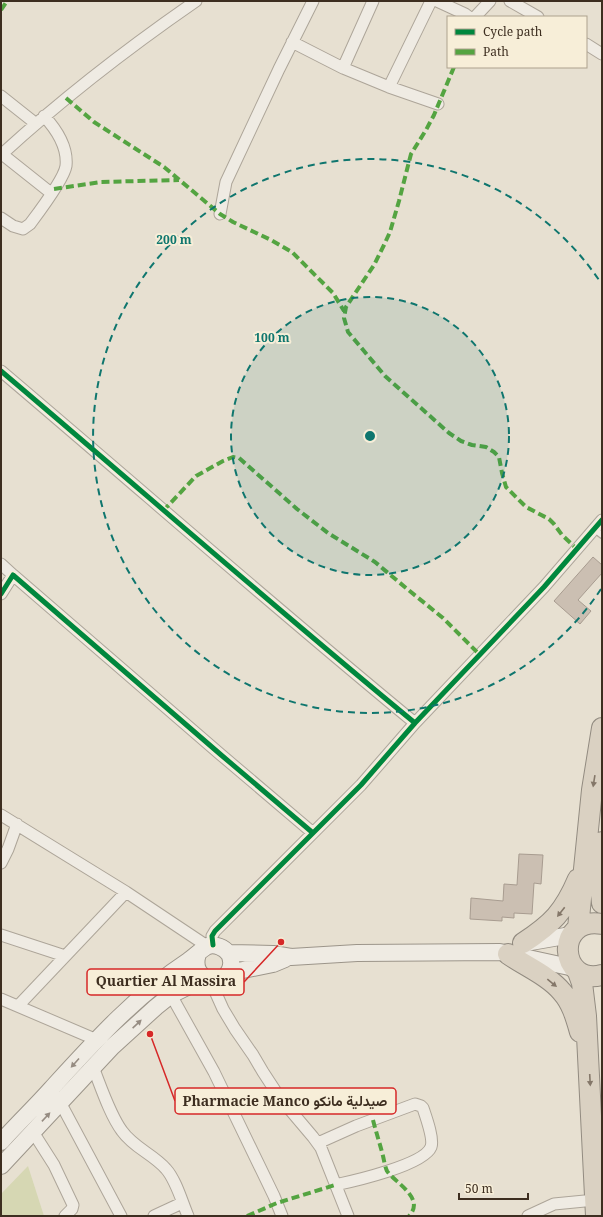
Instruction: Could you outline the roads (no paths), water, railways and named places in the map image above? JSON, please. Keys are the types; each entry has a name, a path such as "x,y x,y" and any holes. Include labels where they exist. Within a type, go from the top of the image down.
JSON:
{"highway":[{"path":"596,1208 586,1016 582,983 576,970 569,961 567,952 568,944 574,932 584,864 592,790 602,728"},
{"path":"602,842 600,881 602,903"},
{"path":"584,864 570,897 555,918 546,927 510,950 562,991 572,1008 581,1038 589,1053"},
{"path":"574,932 585,924 602,924"},
{"path":"576,970 590,977 602,975"}],"street":[{"path":"51,193 1,155 44,116 111,63 196,1"},
{"path":"220,214 226,182 313,1"},
{"path":"343,68 373,1"},
{"path":"389,87 431,1"},
{"path":"437,1 468,16"},
{"path":"476,16 490,1"},
{"path":"510,1 536,16"},
{"path":"292,42 343,68 389,87 438,104"},
{"path":"587,45 602,54"},
{"path":"1,96 35,124"},
{"path":"1,218 13,226 23,229 30,224 62,177 66,167 65,155 56,130 44,116"},
{"path":"1,370 61,420 130,482 316,641 415,723"},
{"path":"348,1216 318,1143 280,1098 235,1028 207,979 197,970 196,959 206,949 215,931 361,785 415,723 598,532 602,520"},
{"path":"1,564 313,833"},
{"path":"1,594 13,575"},
{"path":"1,815 126,892 206,949"},
{"path":"1,863 17,824"},
{"path":"18,1006 126,892"},
{"path":"1,1166 33,1132 55,1096 97,1040 140,997 178,967 206,949 219,946 228,953 273,954 291,957 357,952 510,950 574,932"},
{"path":"1,934 65,956"},
{"path":"510,950 523,956 576,970"},
{"path":"228,953 231,964 228,973"},
{"path":"1,1142 55,1096 93,1067 112,1047 171,995 207,979 220,979 228,973 273,964 291,957"},
{"path":"171,995 214,1072 274,1196 282,1216"},
{"path":"1,999 97,1040"},
{"path":"93,1067 118,1126 134,1144 157,1160 166,1170 172,1179 188,1216"},
{"path":"55,1096 121,1216"},
{"path":"318,1143 356,1126 415,1104 423,1108 431,1138 431,1146 425,1155 388,1172 335,1186"},
{"path":"33,1132 52,1161 73,1205 72,1209 65,1216"},
{"path":"154,1216 182,1203"},
{"path":"528,1216 554,1204 596,1208"}],"place":[{"name":"Quartier Al Massira","path":"281,942"},
{"name":"Pharmacie Manco صيدلية مانكو","path":"150,1034"}]}
